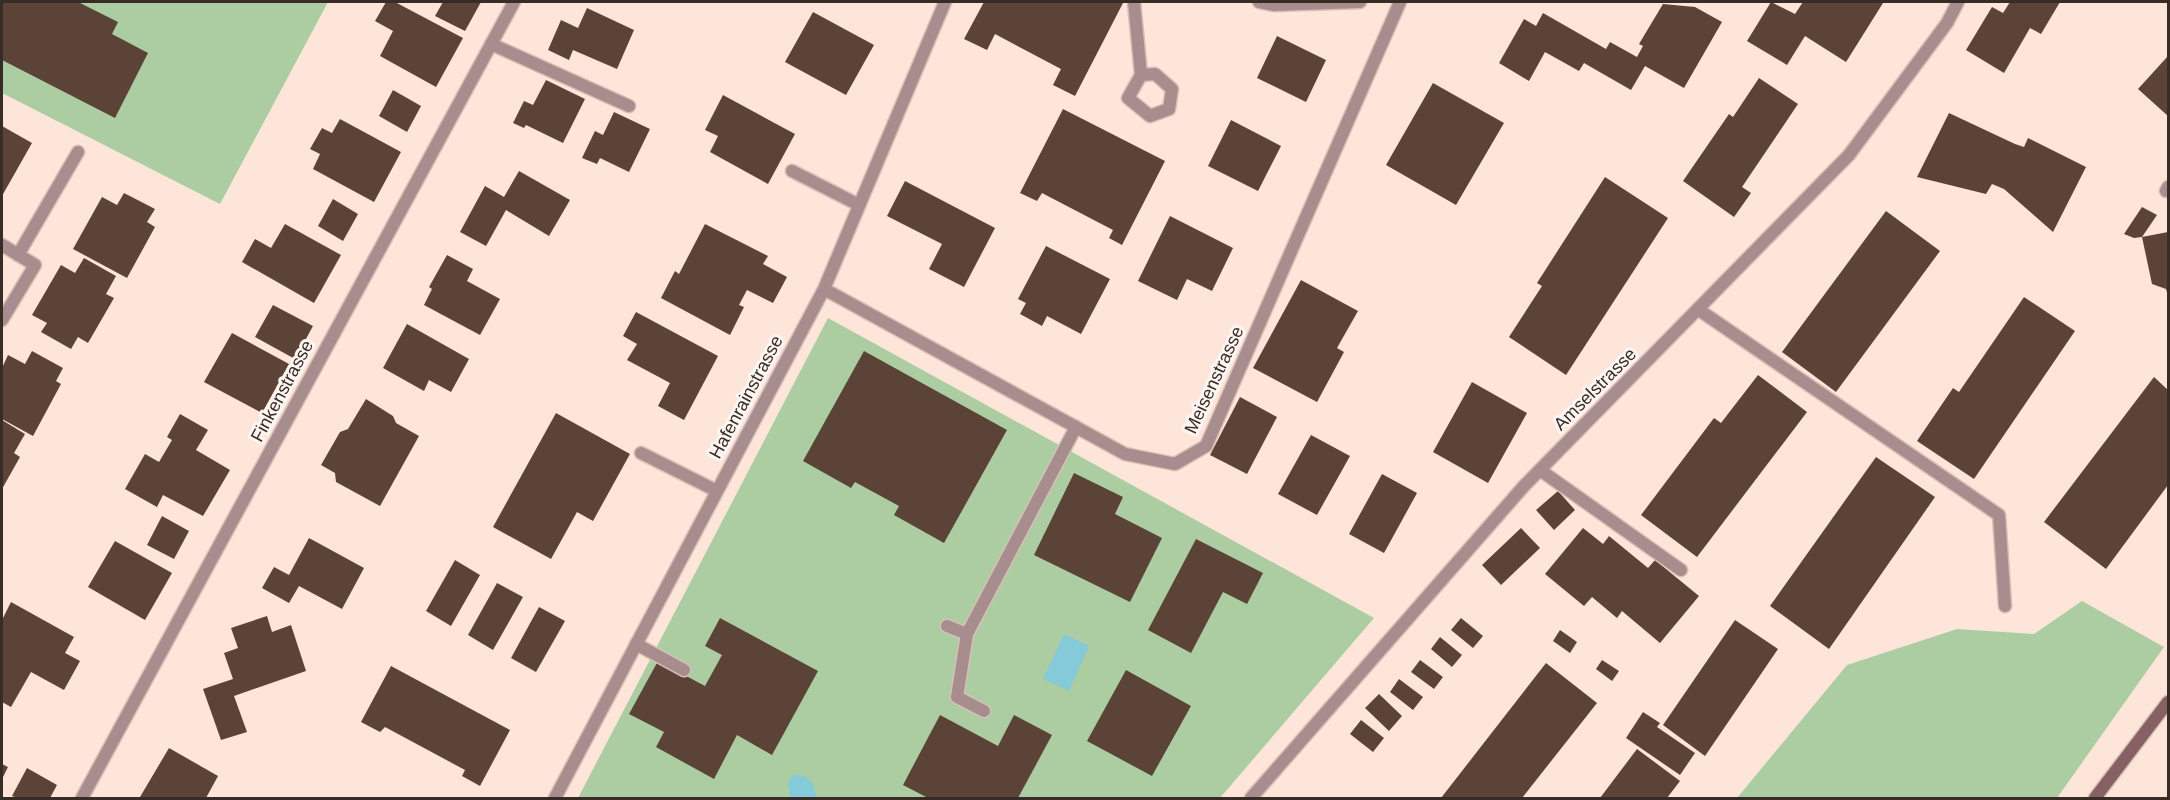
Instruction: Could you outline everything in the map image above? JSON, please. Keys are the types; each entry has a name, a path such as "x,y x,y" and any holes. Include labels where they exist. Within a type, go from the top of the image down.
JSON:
{"main road":[{"path":"2095,798 2169,702"}],"street":[{"name":"Finkenstrasse","path":"82,798 514,2"},
{"name":"Hafenrainstrasse","path":"555,798 824,289 945,2"},
{"path":"1134,2 1141,75"},
{"path":"1259,2 1274,5 1360,2"},
{"name":"Meisenstrasse","path":"824,289 1125,454 1175,464 1206,446 1400,2"},
{"name":"Amselstrasse","path":"1251,798 1540,470 1849,155 1947,23 1958,2"},
{"path":"491,44 629,106"},
{"path":"18,255 78,152"},
{"path":"792,171 859,205"},
{"path":"2,245 35,265 2,320"},
{"path":"1699,310 2000,515 2004,606"},
{"path":"984,711 957,697 967,634 1076,427"},
{"path":"641,453 717,491"},
{"path":"1540,470 1681,570"},
{"path":"947,626 967,634"},
{"path":"636,644 684,670"}],"green space":[{"path":"2,2 328,2 220,204 2,93"},
{"path":"828,318 1374,618 1220,798 578,798"},
{"path":"2082,601 2164,647 2057,798 1737,798 1847,665 1957,629 2034,634"}],"water":[{"path":"1064,634 1089,646 1069,691 1043,679"},
{"path":"794,775 805,776 813,784 817,798 790,798 788,782"}],"building":[{"path":"2,2 78,2 118,22 112,34 148,53 115,118 2,60"},
{"path":"386,2 395,2 463,38 436,87 380,56 393,31 375,21"},
{"path":"443,2 481,2 465,31 435,16"},
{"path":"984,2 1123,3 1075,96 1053,85 1061,69 995,34 987,50 964,39"},
{"path":"1771,2 1795,14 1803,2 1883,3 1846,62 1805,36 1787,65 1747,41"},
{"path":"2010,2 2060,2 2041,34 2030,28 2004,73 1966,50 1992,7 2003,13"},
{"path":"1663,4 1695,7 1722,22 1684,88 1645,66 1631,90 1584,63 1579,71 1545,52 1529,81 1499,63 1524,19 1536,26 1543,13 1606,49 1610,42 1637,57 1643,46 1639,44"},
{"path":"587,8 634,30 617,69 573,50 569,60 548,50 561,20 578,28"},
{"path":"813,12 874,45 846,95 785,62"},
{"path":"1277,36 1326,60 1306,102 1257,78"},
{"path":"2168,56 2168,116 2138,89"},
{"path":"1759,78 1798,104 1742,187 1751,193 1734,217 1683,181 1729,114 1733,117"},
{"path":"546,80 585,99 563,143 526,125 524,128 513,123 524,101 533,105"},
{"path":"1433,83 1504,123 1456,205 1386,165"},
{"path":"393,90 421,106 407,132 379,116"},
{"path":"723,95 795,134 768,184 710,152 718,136 705,130"},
{"path":"1063,109 1165,161 1122,245 1109,238 1113,230 1042,193 1037,201 1020,193"},
{"path":"614,112 650,129 629,172 600,158 597,164 582,158 595,131 603,135"},
{"path":"1949,113 2024,147 2028,138 2086,167 2053,232 2004,189 1992,184 1986,194 1917,177"},
{"path":"340,119 401,152 374,202 313,169 320,154 310,149 322,128 332,133"},
{"path":"1231,120 1281,146 1258,191 1208,166"},
{"path":"2,126 32,143 2,196"},
{"path":"519,171 570,200 549,236 506,210 486,246 460,232 485,186 504,197"},
{"path":"1605,177 1668,218 1566,375 1509,337 1542,286 1537,283"},
{"path":"905,181 995,228 964,287 929,269 942,244 887,216"},
{"path":"124,193 155,209 147,222 155,227 127,278 73,249 102,197 117,205"},
{"path":"333,199 358,214 343,241 318,226"},
{"path":"2142,207 2157,215 2142,237 2134,238 2124,234"},
{"path":"1886,211 1940,251 1836,392 1782,352"},
{"path":"1170,216 1233,248 1212,291 1187,279 1177,300 1138,281"},
{"path":"285,224 341,255 314,303 242,262 255,239 271,248"},
{"path":"705,224 768,256 763,264 787,277 773,303 747,290 739,305 744,307 730,335 661,298 675,271 679,274"},
{"path":"2168,232 2168,296 2166,289 2152,284 2142,237"},
{"path":"1046,246 1110,279 1081,334 1047,316 1042,326 1020,314 1026,303 1018,299"},
{"path":"447,255 473,269 467,281 500,299 480,335 424,305 432,289 429,287"},
{"path":"84,258 116,276 106,294 114,298 88,343 78,337 71,349 41,332 47,323 32,315 61,265 75,273"},
{"path":"1301,280 1358,311 1337,348 1344,352 1317,402 1253,368"},
{"path":"2024,297 2075,331 1974,479 1917,441 1953,388 1959,392"},
{"path":"273,305 313,326 295,359 255,337"},
{"path":"636,312 718,356 684,420 658,406 670,383 627,360 637,344 623,336"},
{"path":"407,324 469,359 451,392 429,380 424,391 383,368"},
{"path":"232,333 289,364 262,413 204,382"},
{"path":"32,351 63,368 56,381 61,384 33,436 2,419 2,368 8,355 25,364"},
{"path":"864,351 1007,430 944,543 894,515 899,506 855,482 851,488 803,461"},
{"path":"1758,375 1807,412 1697,557 1641,515 1714,418 1721,423"},
{"path":"2154,377 2168,390 2168,485 2106,569 2044,522"},
{"path":"1472,382 1527,413 1488,483 1433,452"},
{"path":"1240,397 1277,417 1247,474 1210,455"},
{"path":"366,399 393,416 396,423 419,436 380,506 336,482 335,473 321,465 340,432 348,429"},
{"path":"556,413 630,454 593,521 577,512 551,559 493,527"},
{"path":"180,414 208,430 196,450 230,470 203,516 163,495 157,507 125,489 145,454 159,462 172,440 167,437"},
{"path":"2,420 25,434 14,453 20,457 2,489"},
{"path":"1311,435 1350,456 1317,515 1278,494"},
{"path":"1876,457 1935,497 1829,649 1770,606"},
{"path":"1074,473 1123,497 1115,514 1162,538 1130,602 1034,555"},
{"path":"1382,474 1417,493 1384,553 1349,534"},
{"path":"1558,491 1575,510 1554,530 1536,510"},
{"path":"162,516 189,531 174,559 147,545"},
{"path":"1521,528 1540,548 1501,585 1482,565"},
{"path":"1583,528 1603,544 1609,536 1648,568 1655,560 1699,596 1660,643 1622,611 1617,618 1592,597 1584,606 1545,574"},
{"path":"309,538 364,568 342,609 299,586 289,603 262,588 274,567 289,575"},
{"path":"1196,539 1263,573 1247,604 1223,592 1191,653 1148,630"},
{"path":"115,541 172,573 145,620 88,587"},
{"path":"455,560 480,575 451,626 426,611"},
{"path":"497,583 523,597 493,650 468,635"},
{"path":"11,602 74,637 65,653 80,661 64,690 31,672 11,707 2,702 2,620"},
{"path":"539,607 565,621 536,672 511,658"},
{"path":"267,616 272,632 291,625 306,671 234,696 247,732 221,740 203,689 233,679 224,653 238,648 231,628"},
{"path":"720,618 818,671 772,755 737,735 714,779 656,747 664,732 629,714 658,661 705,686 722,655 705,646"},
{"path":"1461,618 1483,636 1473,648 1451,630"},
{"path":"1735,620 1778,649 1705,756 1663,725"},
{"path":"1560,630 1577,642 1570,653 1553,641"},
{"path":"1440,637 1462,655 1452,667 1431,649"},
{"path":"1420,660 1443,677 1434,689 1411,672"},
{"path":"1602,660 1619,671 1612,681 1596,669"},
{"path":"1546,663 1597,703 1522,798 1441,798"},
{"path":"391,666 510,730 480,786 462,776 465,770 385,727 380,732 361,722"},
{"path":"1126,670 1191,706 1152,776 1087,741"},
{"path":"1399,679 1423,697 1413,710 1390,692"},
{"path":"1379,694 1402,716 1389,731 1365,708"},
{"path":"1643,712 1660,723 1657,727 1695,753 1680,775 1626,738"},
{"path":"940,715 998,746 1014,715 1052,735 1018,798 928,798 903,785"},
{"path":"1361,720 1384,738 1373,752 1350,734"},
{"path":"169,748 218,776 206,798 140,797"},
{"path":"1637,749 1680,781 1667,798 1600,798"},
{"path":"2,764 8,767 2,779"},
{"path":"27,768 57,785 50,798 12,796"}]}
